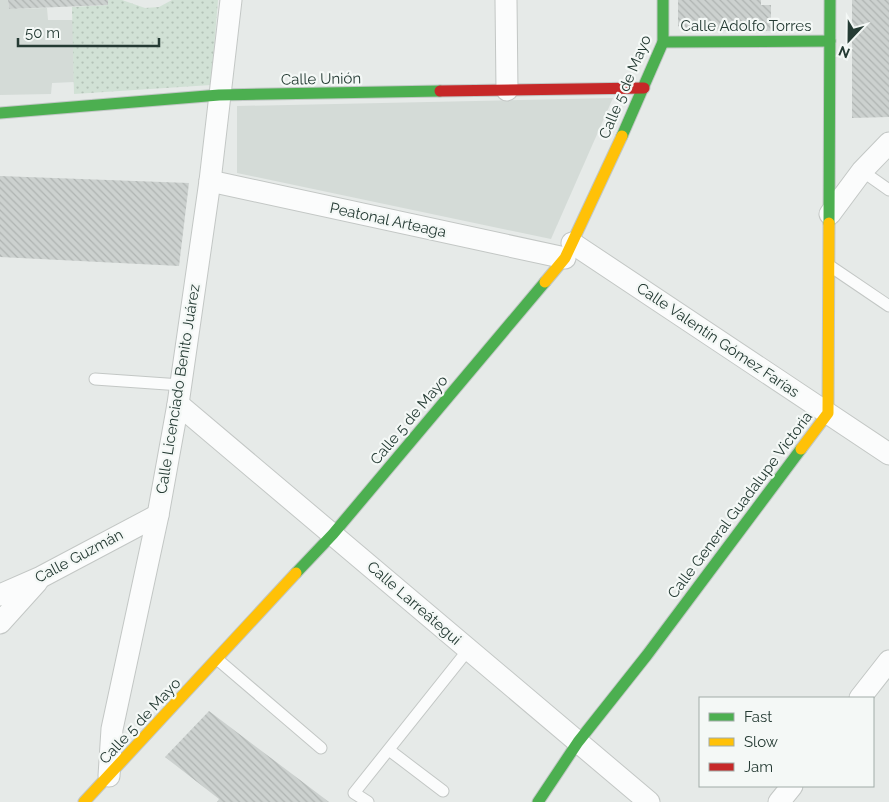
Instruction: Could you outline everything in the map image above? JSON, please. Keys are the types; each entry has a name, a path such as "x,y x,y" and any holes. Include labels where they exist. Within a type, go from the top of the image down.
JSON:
{"street":[{"name":"Calle Licenciado Benito Juárez","path":"109,776 112,730 158,515 179,394 210,181 231,0"},
{"path":"506,0 507,90"},
{"name":"Calle 5 de Mayo","path":"84,802 333,534 568,251 644,88 663,42 663,0"},
{"name":"Calle General Guadalupe Victoria","path":"538,802 578,742 647,655 828,413 830,0"},
{"name":"Calle Adolfo Torres","path":"663,42 830,41"},
{"name":"Calle Unión","path":"0,113 219,95 644,88"},
{"path":"830,214 862,171 889,143"},
{"name":"Peatonal Arteaga","path":"210,181 568,251"},
{"name":"Calle Valentín Gómez Farías","path":"568,251 828,413 889,454"},
{"name":"Calle Larreátegui","path":"179,394 333,534 649,802"},
{"name":"Calle Guzmán","path":"0,595 41,577 158,515"},
{"path":"0,623 41,577"},
{"path":"861,697 889,661"},
{"path":"779,802 791,787"}],"lane":[{"path":"862,171 889,190"},
{"path":"829,265 889,306"},
{"path":"95,379 179,394"},
{"path":"368,802 354,793 468,650"},
{"path":"217,659 321,748"},
{"path":"389,750 443,791"}],"shaded area":[{"path":"0,0 8,0 9,9 47,8 48,20 73,20 74,82 52,83 51,94 0,95"},
{"path":"613,98 551,239 237,173 237,106"}],"green space":[{"path":"108,0 122,0 145,8 159,7 172,0 218,0 211,85 74,94 72,7 108,5"}],"building":[{"path":"8,0 108,0 108,5 9,9"},
{"path":"678,0 761,0 761,5 771,5 771,31 686,31 678,26"},
{"path":"852,0 889,0 889,117 852,118"},
{"path":"0,176 189,183 179,266 0,257"},
{"path":"209,711 329,802 217,802 219,799 165,757"}],"traffic: fast":[{"path":"622,136 663,42 663,0"},
{"path":"829,223 830,0"},
{"path":"663,42 830,41"},
{"path":"0,113 219,95 440,91"},
{"path":"296,573 333,534 545,282"},
{"path":"538,802 578,742 647,655 801,449"}],"traffic: slow":[{"path":"545,282 565,258 622,136"},
{"path":"801,449 828,413 829,223"},
{"path":"84,802 296,573"}],"traffic: jam":[{"path":"440,91 644,88"}]}
